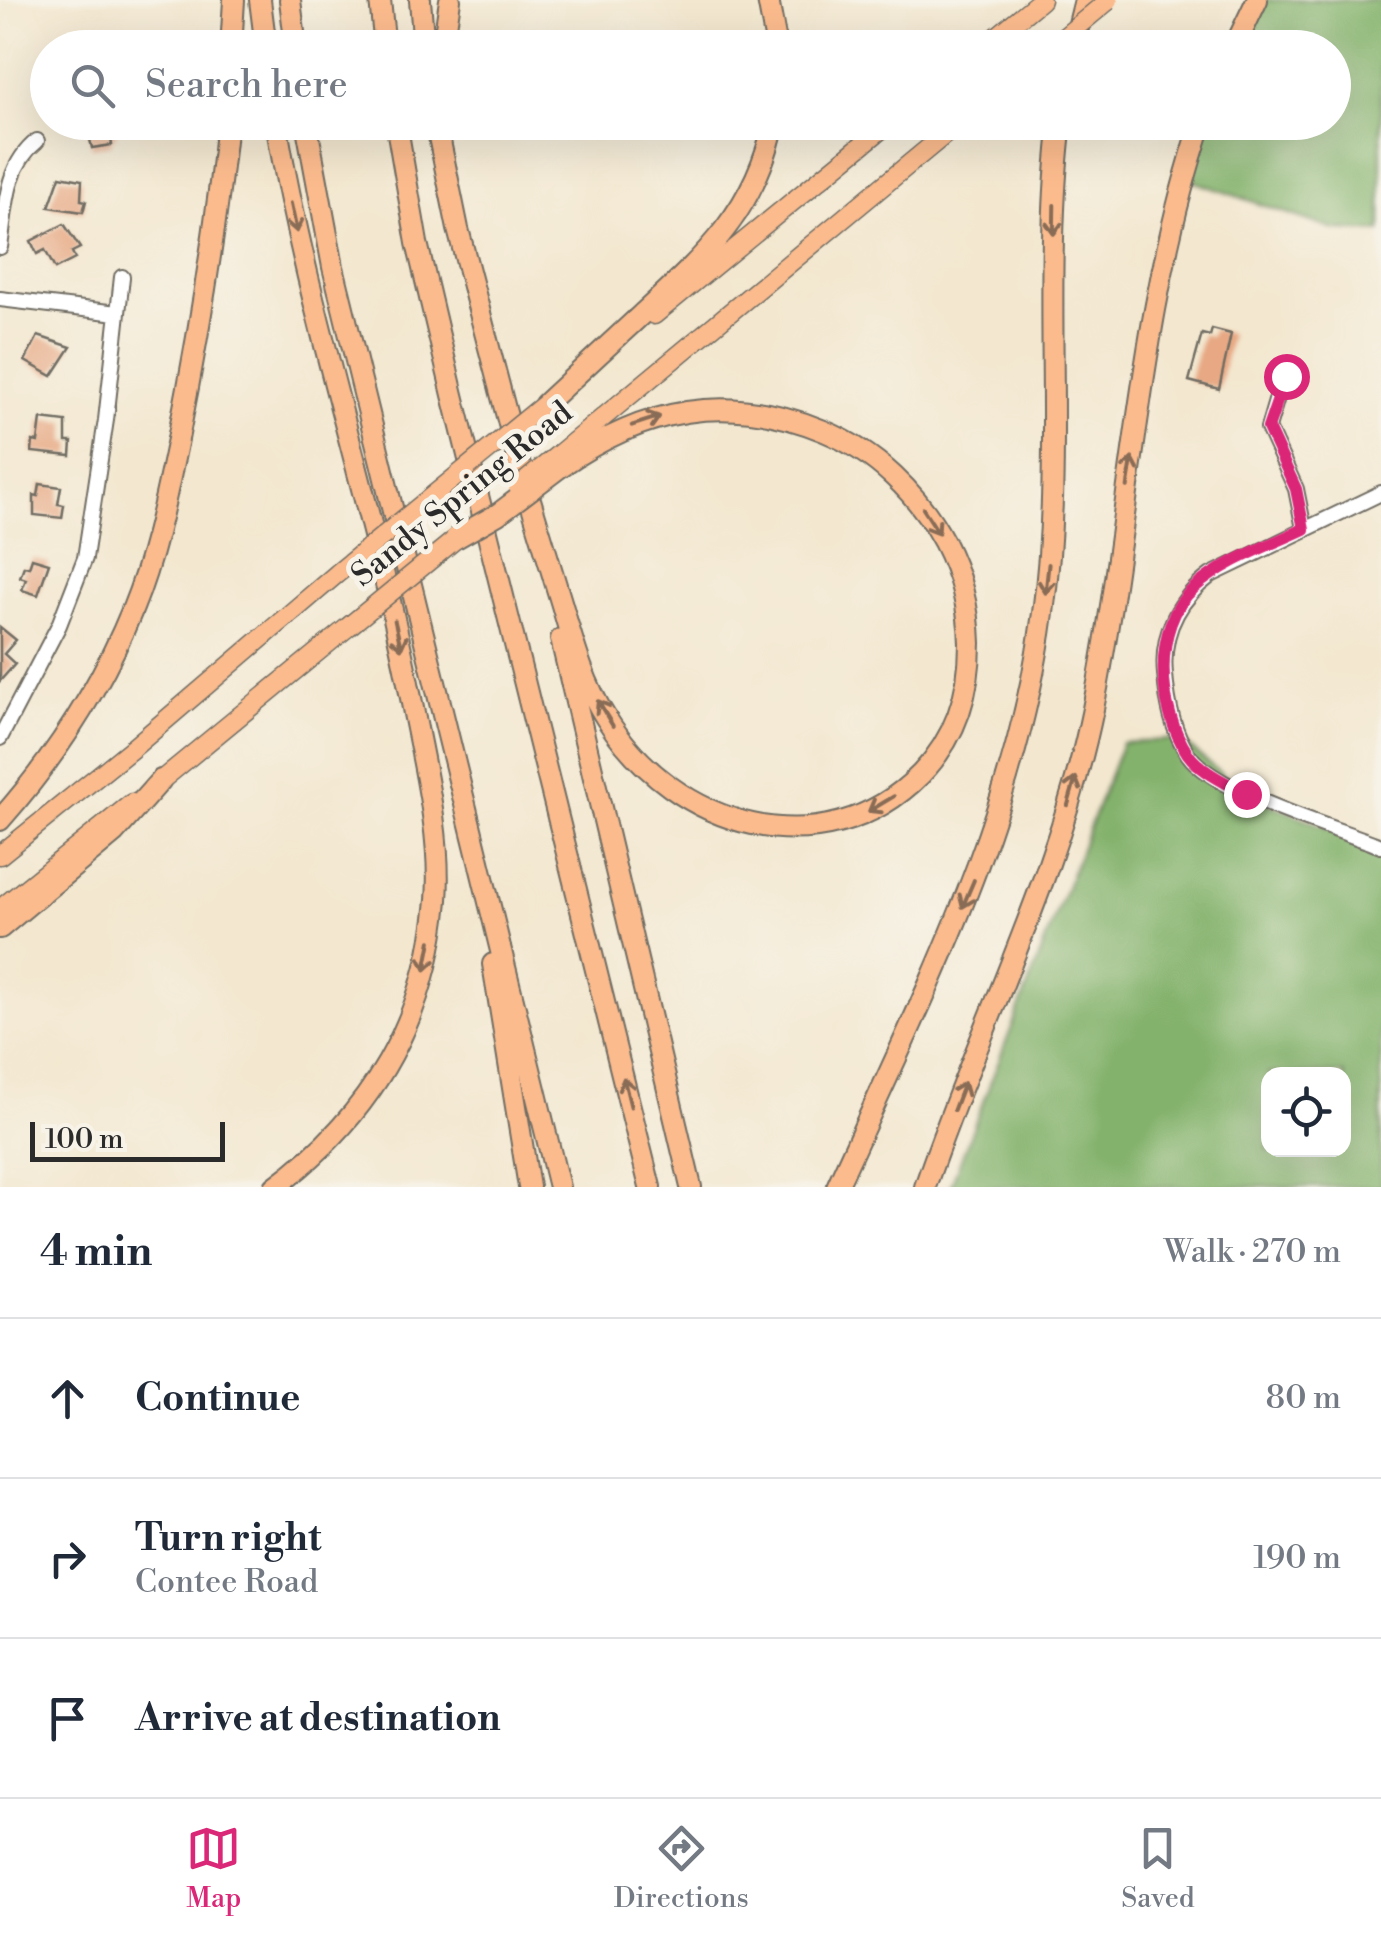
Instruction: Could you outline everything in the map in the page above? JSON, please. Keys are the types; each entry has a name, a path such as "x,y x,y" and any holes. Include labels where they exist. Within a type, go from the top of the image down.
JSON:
{"highway":[{"path":"232,30 234,0"},
{"path":"260,0 264,30"},
{"path":"290,0 294,30"},
{"path":"380,0 383,30"},
{"path":"420,0 422,30"},
{"path":"446,30 450,0"},
{"path":"768,0 774,30"},
{"path":"1077,30 1084,0"},
{"path":"1243,30 1257,0"},
{"path":"0,820 39,775 91,696 134,606 152,554 203,308 225,140"},
{"path":"276,1187 339,1133 368,1097 393,1054 424,979 437,897 437,859 399,638 314,307 280,140"},
{"path":"309,140 333,267 560,1187"},
{"path":"399,140 417,243 453,395 650,1187"},
{"path":"440,140 458,230 518,460 691,1187"},
{"path":"450,140 488,337"},
{"path":"545,404 725,233 754,184 768,140"},
{"path":"836,1187 976,877 997,819 1030,690 1051,539 1054,210 1059,140"},
{"path":"925,1187 1035,901 1079,767 1106,628 1156,299 1196,140"},
{"path":"456,538 498,514 560,460 635,424 672,412 714,409 752,410 796,420 864,452 918,500 954,561 970,631 970,666 952,734 932,763 907,788 872,811 838,824 806,829 737,822 677,792 630,750 605,717 587,681 518,460"},
{"path":"0,928 114,833 161,780"},
{"path":"477,853 530,1187"}],"main road":[{"path":"1073,30 1110,0"},
{"path":"1005,30 1034,6"},
{"name":"Sandy Spring Road","path":"0,855 868,140"},
{"name":"Sandy Spring Road","path":"560,460 939,140"},
{"name":"Sandy Spring Road","path":"0,909 456,538"}],"street":[{"path":"0,247 10,180 21,153 36,141"},
{"path":"0,738 78,581 91,528 122,277"},
{"path":"0,299 117,314"},
{"path":"1297,370 1281,384 1268,428 1296,489 1304,529"},
{"path":"1381,494 1211,574 1191,590 1176,611 1164,661 1170,715 1190,758 1246,794 1381,846"}],"green space":[{"path":"1257,0 1381,0 1381,232 1335,230 1184,178 1196,140 1351,140 1351,30 1242,30"},
{"path":"1180,739 1245,794 1381,850 1381,1187 950,1187 1122,743"}],"building":[{"path":"90,140 111,140 112,145 92,148"},
{"path":"60,176 82,180 81,200 86,201 83,212 49,207"},
{"path":"64,224 80,248 72,252 75,259 55,269 45,250 37,254 31,241"},
{"path":"1212,329 1231,334 1219,389 1189,381 1202,334 1210,336"},
{"path":"38,336 71,347 52,376 25,361"},
{"path":"41,419 66,422 66,442 72,442 71,456 32,452 33,441 38,442"},
{"path":"40,484 61,487 58,504 64,505 62,518 34,515 34,495 38,496"},
{"path":"32,558 49,563 38,595 22,590 26,579 20,577"},
{"path":"0,627 16,640 4,654 15,664 0,681"}],"route":[{"path":"1246,794 1190,758 1170,715 1164,661 1176,611 1191,590 1211,574 1304,529 1296,489 1268,428 1286,376"}]}
